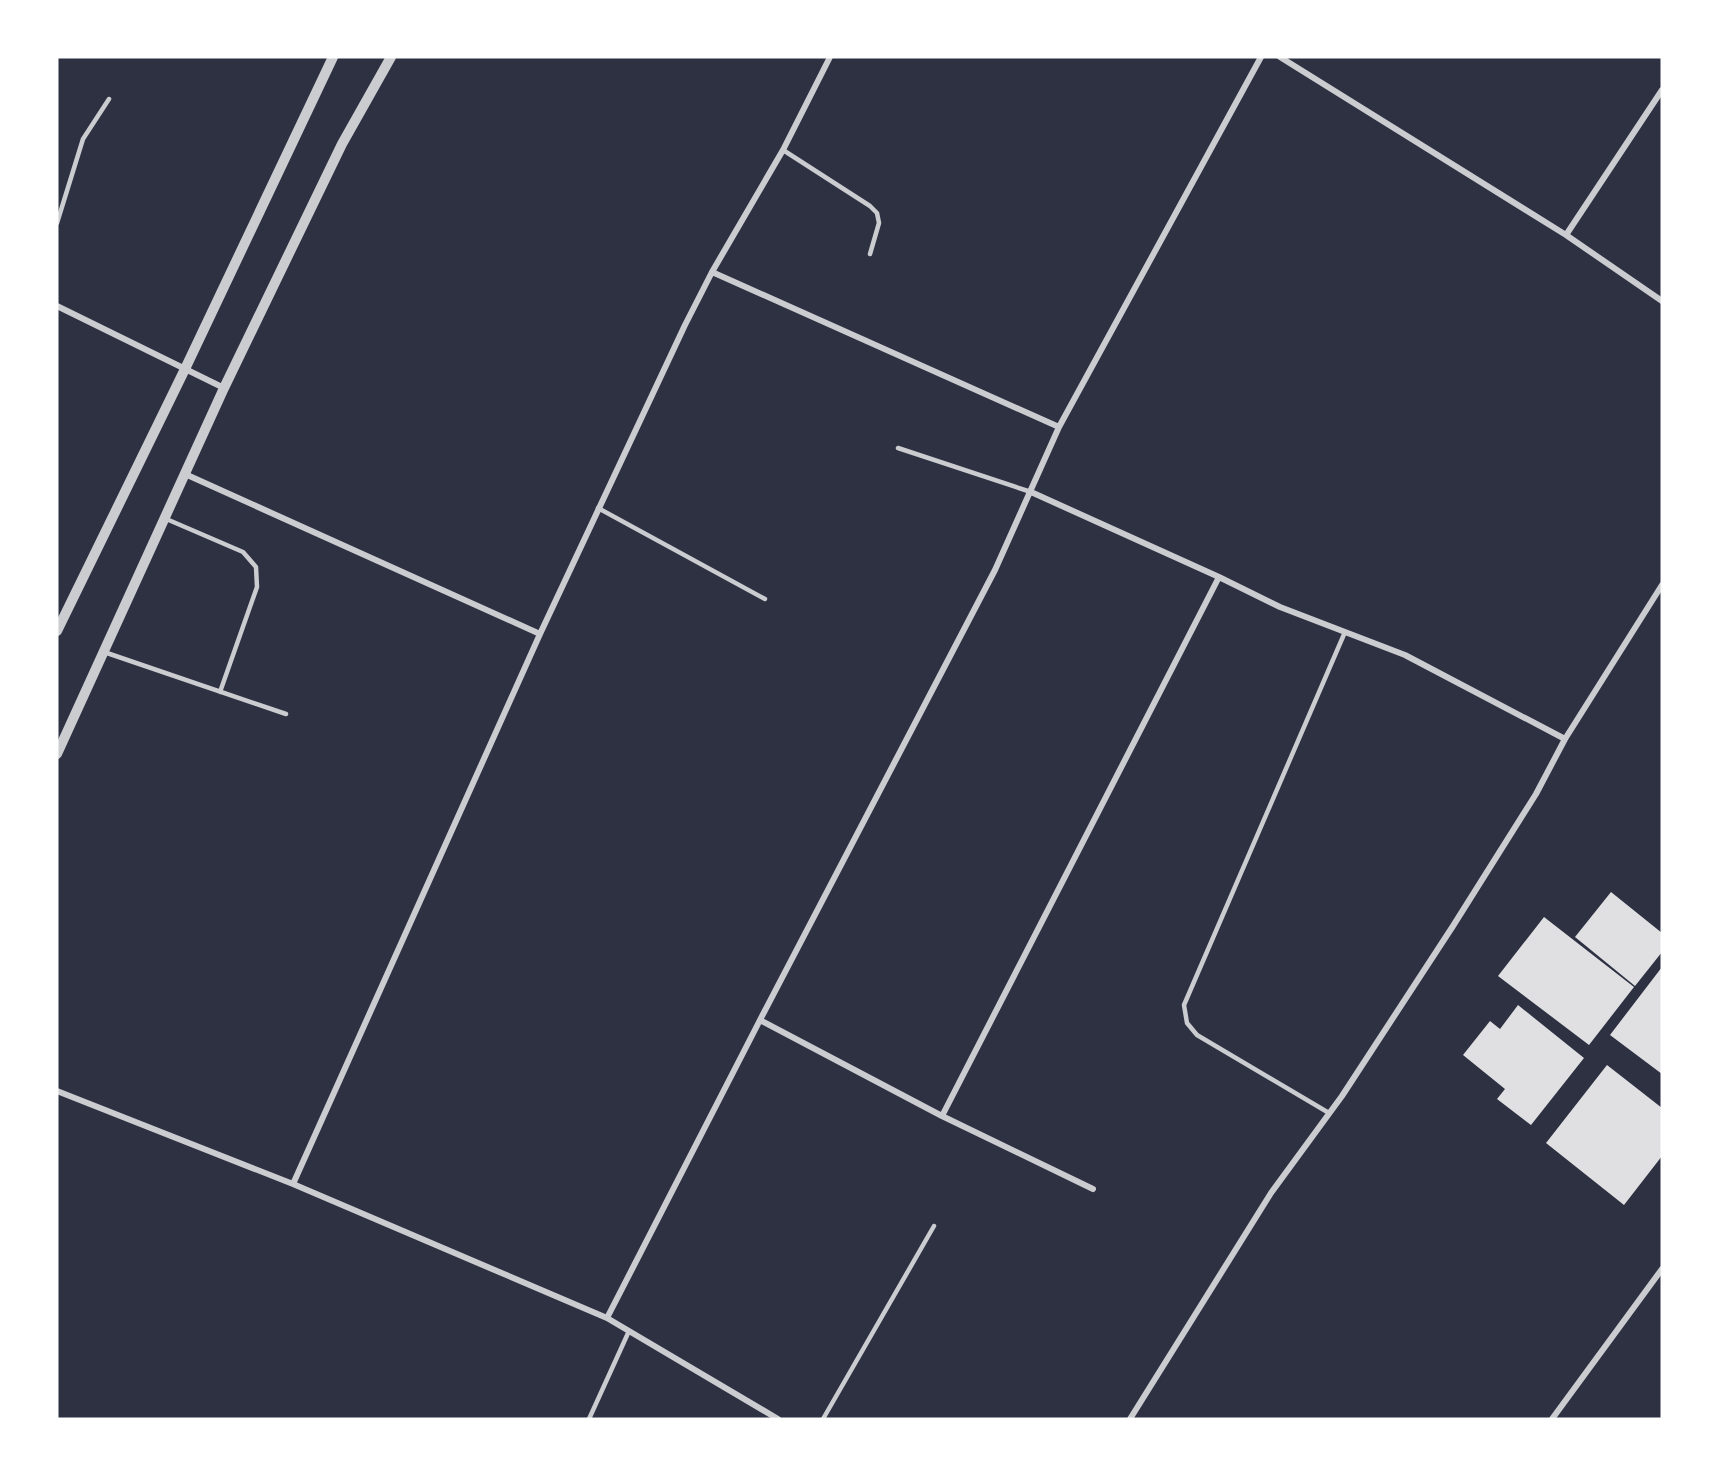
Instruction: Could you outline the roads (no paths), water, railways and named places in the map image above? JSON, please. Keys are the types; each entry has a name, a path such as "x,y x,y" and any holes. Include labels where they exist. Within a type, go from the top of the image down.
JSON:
{"street":[{"path":"57,631 185,369 333,57"},
{"path":"57,754 224,388 342,144 391,57"},
{"path":"293,1184 540,634 685,325 712,272 783,150 830,57"},
{"path":"607,1318 995,570 1059,427 1261,57"},
{"path":"1280,57 1566,235 1662,301"},
{"path":"1566,235 1662,90"},
{"path":"712,272 1059,427"},
{"path":"57,306 224,388"},
{"path":"185,474 540,634"},
{"path":"1031,492 1280,607 1405,655 1565,739"},
{"path":"942,1116 1219,577"},
{"path":"1130,1419 1271,1193 1329,1113 1453,926 1536,794 1565,739 1662,585"},
{"path":"760,1020 942,1116 1094,1189"},
{"path":"57,1091 293,1184 607,1318 778,1419"},
{"path":"1552,1419 1662,1269"}],"lane":[{"path":"57,223 83,139 109,99"},
{"path":"783,150 878,213 879,223 870,254"},
{"path":"898,448 1031,492"},
{"path":"598,508 765,599"},
{"path":"164,518 243,552 256,567 257,587 220,692"},
{"path":"1329,1113 1197,1035 1187,1023 1184,1005 1345,632"},
{"path":"103,651 286,714"},
{"path":"824,1419 934,1226"},
{"path":"589,1419 629,1331"}]}
